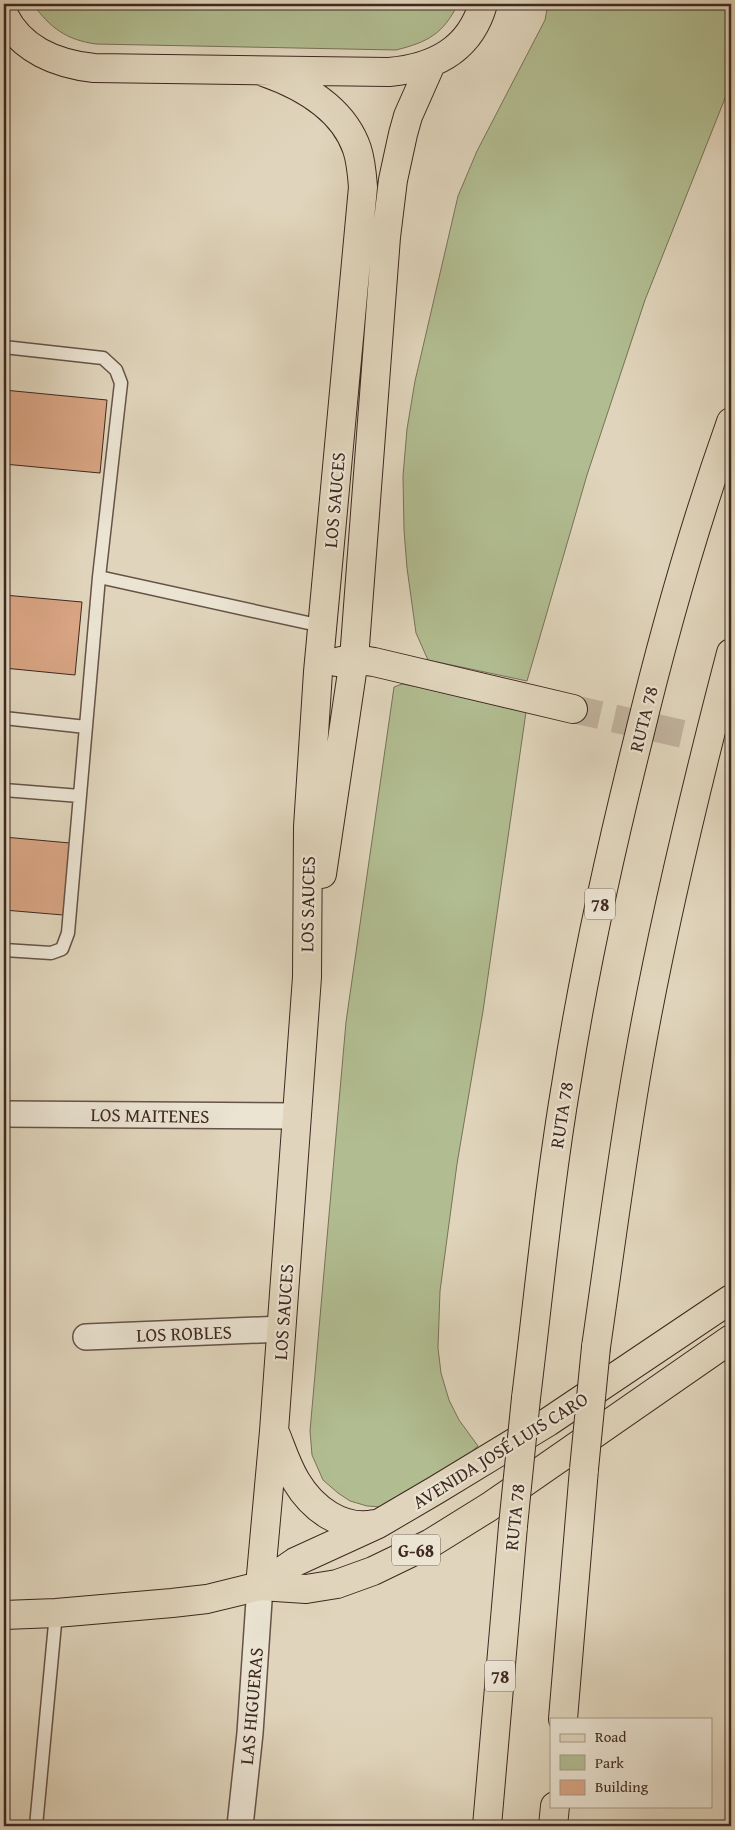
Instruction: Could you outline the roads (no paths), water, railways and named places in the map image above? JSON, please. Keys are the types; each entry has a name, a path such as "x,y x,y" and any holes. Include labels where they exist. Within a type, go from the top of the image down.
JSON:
{"main road":[{"path":"4,14 8,24 20,38 35,50 54,60 73,66 264,72 389,72 407,71 431,64 462,42 480,16 483,4"},
{"name":"LOS SAUCES","path":"307,977 354,659 386,238 393,180 408,116 431,64"},
{"name":"LOS SAUCES","path":"260,1586 282,1329 307,977 308,827 318,672 364,187 361,164 356,147 340,120 322,102 304,89 289,80 264,72"},
{"name":"RUTA 78","path":"486,1826 526,1398 551,1181 565,1088 608,861 656,665 684,562 731,422"},
{"path":"563,1718 596,1347 639,1058 661,944 731,653"},
{"path":"318,672 344,659 354,659 573,709"},
{"name":"AVENIDA JOSÉ LUIS CARO","path":"260,1586 295,1562 378,1524 548,1422 731,1299"},
{"name":"AVENIDA JOSÉ LUIS CARO","path":"4,1615 172,1604 260,1586 306,1588 337,1584 373,1571 431,1543 489,1507 731,1339"},
{"path":"274,1431 297,1482 322,1510 336,1520 350,1525 364,1527 378,1524"},
{"path":"554,1826 555,1808"}],"street":[{"name":"LOS MAITENES","path":"4,1114 297,1116"},
{"name":"LOS ROBLES","path":"86,1337 282,1329"},
{"name":"LAS HIGUERAS","path":"240,1826 250,1733 260,1586"}],"lane":[{"path":"4,347 103,358 116,370 121,383 99,577 68,933 62,949 51,953 4,950"},
{"path":"99,577 322,626"},
{"path":"4,718 86,727"},
{"path":"4,790 80,796"},
{"path":"36,1826 56,1613"}],"tunnel":[{"path":"573,709 731,745"}]}
